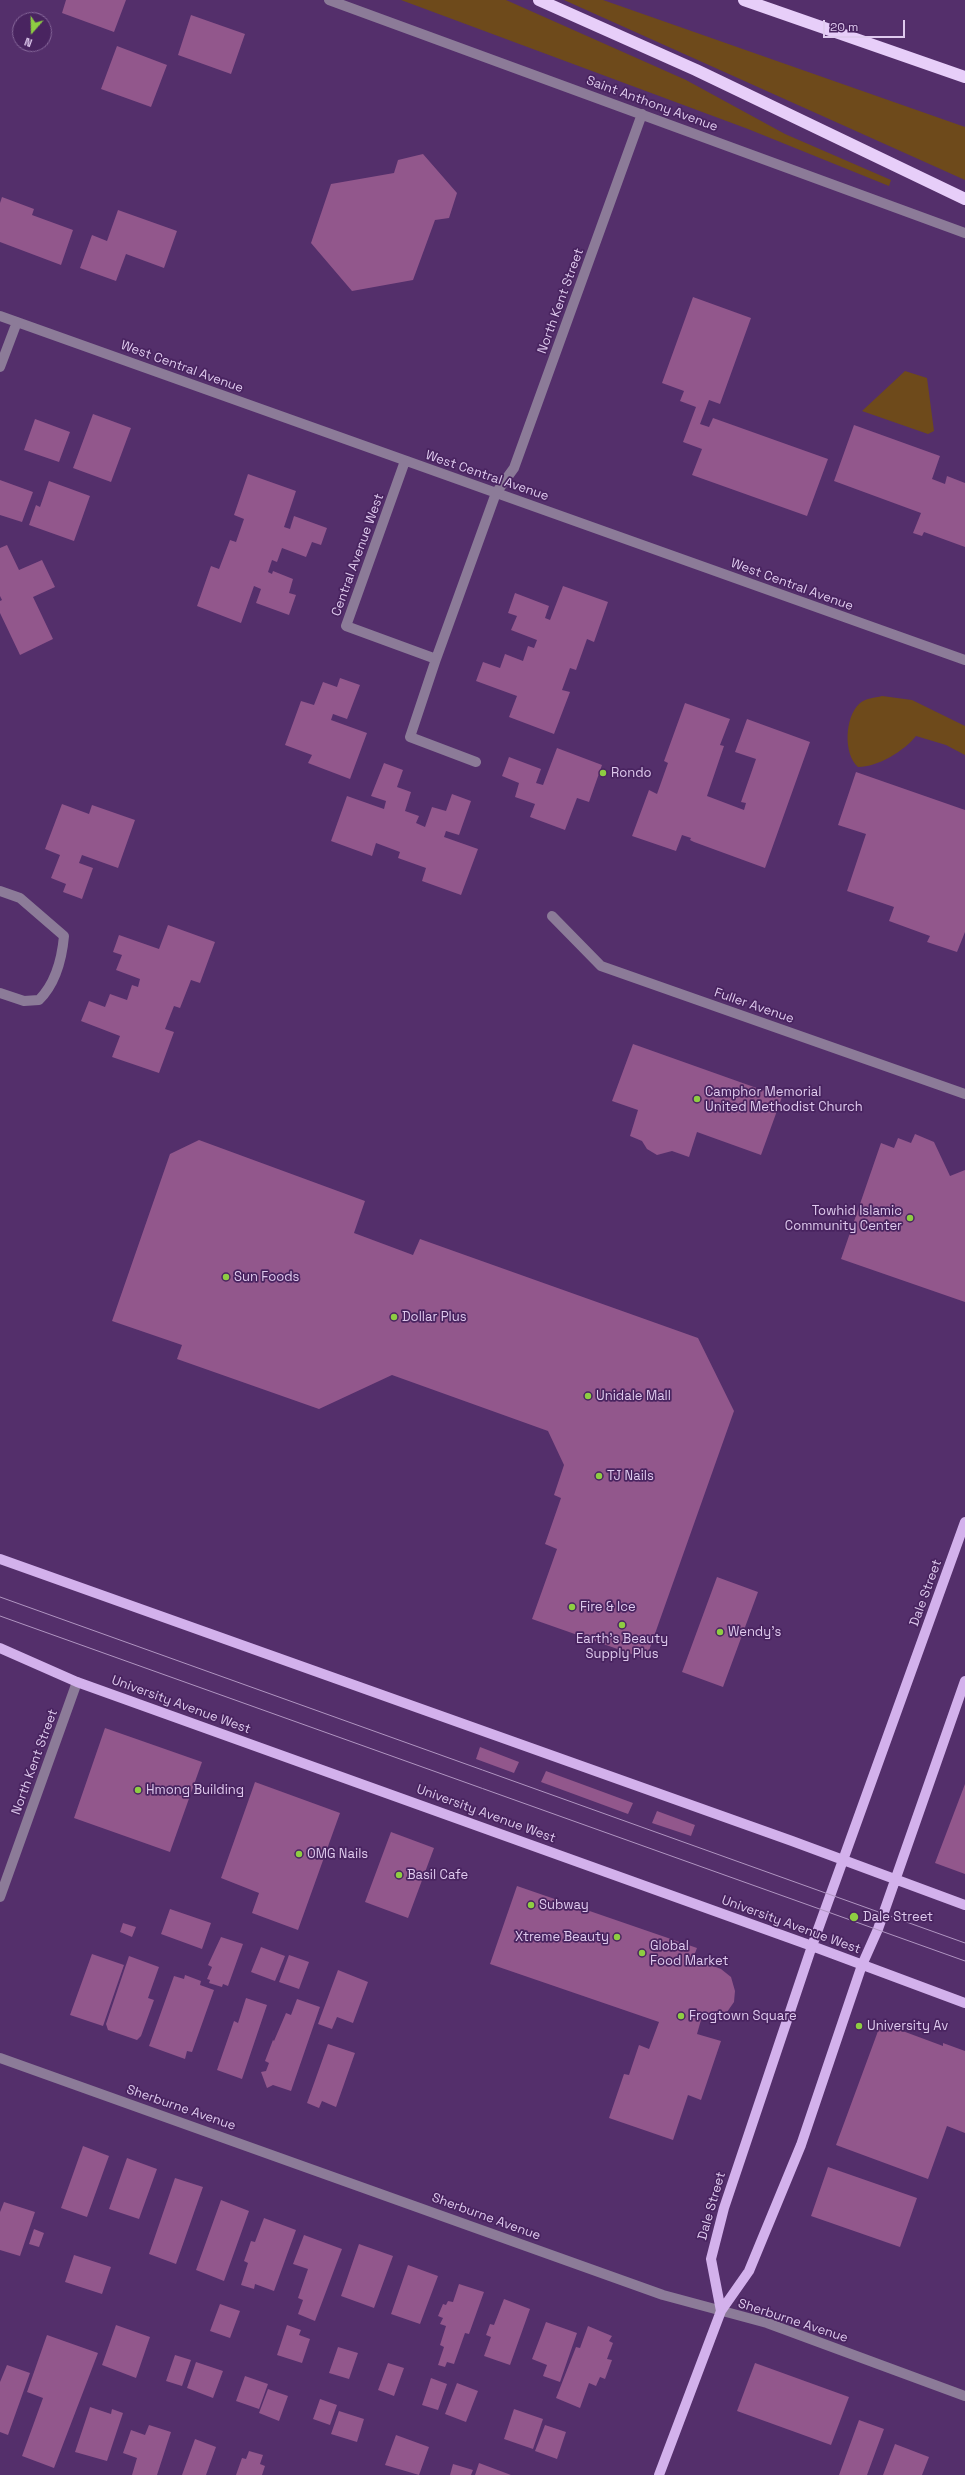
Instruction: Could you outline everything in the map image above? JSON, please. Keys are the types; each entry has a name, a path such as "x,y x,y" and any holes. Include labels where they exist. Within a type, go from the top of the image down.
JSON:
{"highway":[{"path":"539,0 696,70 965,199"},
{"path":"744,0 965,76"}],"main road":[{"name":"Dale Street","path":"721,2311 711,2259 724,2208 812,1946 965,1522"},
{"path":"0,1559 844,1860 965,1905"},
{"name":"University Avenue West","path":"0,1648 77,1682 812,1946 965,2003"},
{"path":"659,2475 721,2311 749,2271 798,2152 862,1965 895,1879 965,1681"}],"street":[{"name":"Saint Anthony Avenue","path":"329,0 965,233"},
{"name":"North Kent Street","path":"496,493 514,468 642,114"},
{"name":"West Central Avenue","path":"0,316 405,462 965,660"},
{"path":"0,367 17,322"},
{"name":"Central Avenue West","path":"405,462 346,626 436,659"},
{"path":"476,762 410,737 436,659 496,493"},
{"path":"0,891 20,898 64,936 63,951 49,990 39,1000 24,1001 0,993"},
{"name":"Fuller Avenue","path":"552,916 600,966 965,1094"},
{"name":"North Kent Street","path":"0,1897 77,1682"},
{"name":"Sherburne Avenue","path":"0,2058 663,2295 767,2323 965,2396"}],"shaded area":[{"path":"401,0 506,0 686,80 785,134 891,180 889,186 748,129"},
{"path":"564,0 603,0 965,127 965,180"},
{"path":"905,371 927,378 934,431 928,434 862,411"},
{"path":"882,696 912,700 965,726 965,755 946,745 916,736 905,747 890,757 874,764 858,767 853,761 848,745 851,718 854,710 861,702 867,699"}],"building":[{"path":"66,0 126,0 114,32 62,13"},
{"path":"191,15 245,34 231,74 178,55"},
{"path":"117,46 167,65 151,107 101,89"},
{"path":"423,154 457,193 449,218 435,220 413,280 352,291 311,243 331,184 394,173 398,160"},
{"path":"2,197 34,209 32,215 73,230 61,265 0,242 0,203"},
{"path":"118,210 177,231 164,268 126,254 116,281 80,268 92,235 107,241"},
{"path":"693,297 751,318 720,404 709,400 700,424 709,427 713,418 828,459 807,516 692,475 702,449 683,442 696,407 680,401 684,391 662,383"},
{"path":"93,414 131,428 111,482 73,468"},
{"path":"35,419 70,432 59,462 24,450"},
{"path":"854,425 940,456 932,479 945,484 947,476 965,483 965,547 924,532 922,536 913,533 921,513 834,481"},
{"path":"248,474 296,491 284,527 290,529 294,516 327,528 321,545 312,542 306,557 282,548 277,562 272,560 268,572 272,574 273,571 293,579 289,593 296,595 289,615 256,603 261,589 254,586 241,623 197,606 211,566 219,569 230,540 236,542 244,519 234,515"},
{"path":"0,480 33,492 22,522 0,515"},
{"path":"49,481 90,496 74,541 29,525 36,505 40,507"},
{"path":"7,545 19,570 42,560 55,587 33,597 53,639 20,655 0,613 0,601 2,600 0,596 0,548"},
{"path":"563,586 608,602 594,642 587,639 576,670 570,668 562,690 570,692 554,734 509,717 517,696 476,681 483,662 500,668 505,654 523,661 528,646 534,648 537,640 511,630 517,616 508,613 515,593 549,606 545,618 550,620"},
{"path":"340,678 360,685 347,719 333,714 331,720 367,733 350,779 308,763 312,755 285,745 301,701 314,705 323,682 337,687"},
{"path":"685,703 730,719 720,745 724,746 707,796 744,810 746,803 741,802 756,759 735,752 747,719 810,742 765,868 694,842 690,840 691,838 682,835 676,851 632,836 649,790 657,794 668,763 664,761"},
{"path":"557,748 602,765 589,802 577,798 565,830 530,817 535,804 515,797 519,783 502,776 509,757 541,769 536,783 543,785"},
{"path":"384,763 403,770 397,787 411,792 405,811 419,816 416,823 425,827 432,807 446,811 452,794 471,801 459,835 446,831 444,837 478,849 461,895 422,881 426,868 398,858 400,852 376,843 372,856 331,841 347,796 384,809 386,801 371,796"},
{"path":"856,772 965,810 965,932 957,952 927,942 930,936 889,921 894,907 847,891 866,834 838,825"},
{"path":"62,804 89,814 92,805 135,820 118,868 82,855 79,863 93,868 82,899 63,892 66,884 51,878 60,855 45,849"},
{"path":"168,925 215,942 200,983 191,980 180,1008 174,1006 165,1029 174,1032 159,1073 112,1057 120,1036 81,1021 89,1001 105,1007 110,994 127,1000 132,985 138,987 140,979 116,970 122,955 113,952 119,935 159,949"},
{"name":"Camphor Memorial United Methodist Church","path":"633,1044 782,1097 761,1155 697,1132 689,1157 672,1151 657,1155 647,1149 642,1141 630,1136 638,1110 612,1101"},
{"name":"Towhid Islamic Community Center","path":"915,1134 934,1142 950,1176 965,1170 965,1302 841,1259 881,1143 894,1148 898,1138 911,1143"},
{"name":"Unidale Mall","path":"199,1140 365,1201 354,1233 413,1255 420,1239 698,1338 734,1411 646,1659 532,1619 557,1549 545,1544 561,1498 554,1495 564,1465 548,1431 392,1375 319,1409 177,1359 182,1345 112,1321 170,1154"},
{"name":"Wendy's","path":"717,1577 758,1592 723,1687 682,1672"},
{"name":"Hmong Building","path":"105,1728 202,1762 170,1852 74,1818"},
{"path":"480,1747 519,1762 514,1773 476,1759"},
{"path":"546,1771 633,1803 628,1814 541,1782"},
{"path":"255,1782 340,1813 298,1930 252,1913 259,1893 221,1878"},
{"path":"965,1784 965,1874 935,1863"},
{"path":"657,1811 695,1825 691,1836 652,1823"},
{"name":"Basil Cafe","path":"391,1832 434,1848 408,1918 365,1902"},
{"name":"Frogtown Square","path":"517,1886 697,1948 693,1958 721,1969 731,1977 735,1991 734,2002 727,2012 715,2020 701,2020 697,2034 721,2041 701,2100 688,2095 673,2140 609,2118 624,2074 629,2075 639,2045 649,2049 659,2022 490,1964"},
{"path":"170,1909 211,1923 202,1949 161,1934"},
{"path":"123,1923 136,1927 132,1937 120,1932"},
{"path":"221,1937 243,1944 228,1986 223,1984 222,1987 209,1983 210,1980 207,1979 212,1967 208,1965"},
{"path":"261,1947 285,1956 275,1981 251,1972"},
{"path":"92,1954 124,1965 103,2026 70,2015"},
{"path":"289,1955 309,1962 299,1989 279,1982"},
{"path":"129,1956 159,1967 148,1998 154,2000 141,2036 137,2040 108,2030 106,2024"},
{"path":"338,1970 368,1982 353,2023 337,2017 332,2029 318,2024"},
{"path":"185,1975 201,1981 200,1985 214,1990 192,2052 187,2051 185,2059 149,2046 174,1976 184,1979"},
{"path":"246,1998 267,2005 242,2079 217,2070 234,2021 238,2023"},
{"path":"297,1999 320,2007 291,2091 273,2085 267,2088 261,2072 266,2071 269,2063 265,2061 273,2040 274,2041 286,2013 291,2015"},
{"path":"881,2023 943,2046 943,2043 965,2051 965,2133 947,2126 928,2179 836,2145"},
{"path":"328,2044 355,2053 336,2107 322,2101 319,2108 307,2103"},
{"path":"83,2146 109,2156 87,2217 61,2208"},
{"path":"127,2158 157,2169 139,2219 109,2209"},
{"path":"828,2167 917,2198 900,2247 811,2216"},
{"path":"175,2178 203,2187 176,2264 149,2254"},
{"path":"221,2200 249,2211 224,2281 196,2270"},
{"path":"4,2202 35,2212 20,2256 0,2250 0,2212"},
{"path":"264,2218 296,2230 274,2291 255,2284 254,2289 241,2285 248,2263 244,2261 251,2241 255,2242"},
{"path":"34,2229 44,2233 39,2247 29,2244"},
{"path":"304,2235 342,2249 315,2321 298,2314 303,2300 298,2298 308,2269 293,2264"},
{"path":"359,2244 393,2256 374,2308 341,2296"},
{"path":"74,2255 111,2267 102,2294 65,2282"},
{"path":"408,2265 438,2276 420,2324 391,2314"},
{"path":"459,2284 484,2292 469,2334 465,2333 454,2364 447,2362 445,2367 438,2365 444,2347 440,2345 446,2326 440,2324 443,2318 438,2316 443,2304 446,2305 448,2301 453,2302"},
{"path":"504,2299 530,2309 510,2365 484,2356 491,2337 486,2335 490,2324 494,2325"},
{"path":"220,2304 240,2311 230,2338 210,2331"},
{"path":"546,2322 577,2333 560,2382 543,2376 547,2365 532,2359"},
{"path":"116,2325 150,2337 136,2378 102,2365"},
{"path":"287,2325 301,2330 299,2335 310,2339 302,2363 277,2355"},
{"path":"588,2326 612,2336 609,2341 613,2343 607,2359 612,2360 605,2379 600,2377 596,2386 589,2383 580,2408 556,2398 576,2347 580,2348"},
{"path":"47,2335 98,2353 54,2468 22,2456 43,2398 27,2392"},
{"path":"338,2347 358,2353 349,2379 329,2373"},
{"path":"175,2355 191,2360 182,2386 166,2381"},
{"path":"196,2362 223,2371 213,2398 187,2388"},
{"path":"388,2363 404,2368 394,2396 378,2390"},
{"path":"755,2363 849,2397 831,2445 737,2411"},
{"path":"7,2365 30,2373 8,2435 0,2432 0,2382"},
{"path":"245,2376 268,2384 259,2409 236,2401"},
{"path":"431,2378 447,2384 438,2410 422,2405"},
{"path":"457,2383 478,2391 466,2422 445,2414"},
{"path":"268,2389 288,2396 279,2421 259,2413"},
{"path":"320,2399 337,2405 330,2425 313,2419"},
{"path":"90,2407 111,2414 112,2409 123,2413 107,2461 75,2452"},
{"path":"514,2409 543,2419 533,2449 504,2439"},
{"path":"339,2411 364,2419 357,2442 331,2434"},
{"path":"859,2420 884,2429 867,2475 839,2475"},
{"path":"149,2425 171,2432 157,2475 132,2475 137,2458 123,2453 131,2430 145,2435"},
{"path":"545,2425 566,2432 557,2459 535,2451"},
{"path":"396,2435 429,2447 419,2475 385,2465"},
{"path":"195,2439 216,2447 206,2475 182,2475"},
{"path":"895,2444 929,2457 922,2475 883,2475"},
{"path":"249,2451 263,2455 260,2464 265,2466 262,2475 236,2475 242,2458 246,2459"},
{"path":"479,2463 511,2475 475,2475"},
{"path":"453,2464 473,2470 471,2475 450,2475"}],"tram line":[{"path":"0,1597 965,1943"},
{"path":"0,1616 965,1961"}],"place":[{"name":"Rondo","path":"603,773"},
{"name":"Camphor Memorial United Methodist Church","path":"697,1099"},
{"name":"Towhid Islamic Community Center","path":"910,1218"},
{"name":"Sun Foods","path":"226,1277"},
{"name":"Dollar Plus","path":"394,1317"},
{"name":"Unidale Mall","path":"588,1396"},
{"name":"TJ Nails","path":"599,1476"},
{"name":"Fire & Ice","path":"572,1607"},
{"name":"Earth's Beauty Supply Plus","path":"622,1625"},
{"name":"Wendy's","path":"720,1632"},
{"name":"Hmong Building","path":"138,1790"},
{"name":"OMG Nails","path":"299,1854"},
{"name":"Basil Cafe","path":"399,1875"},
{"name":"Subway","path":"531,1905"},
{"name":"Dale Street","path":"854,1917"},
{"name":"Xtreme Beauty","path":"617,1937"},
{"name":"Global Food Market","path":"642,1953"},
{"name":"Frogtown Square","path":"681,2016"},
{"name":"University Av","path":"859,2026"}]}
